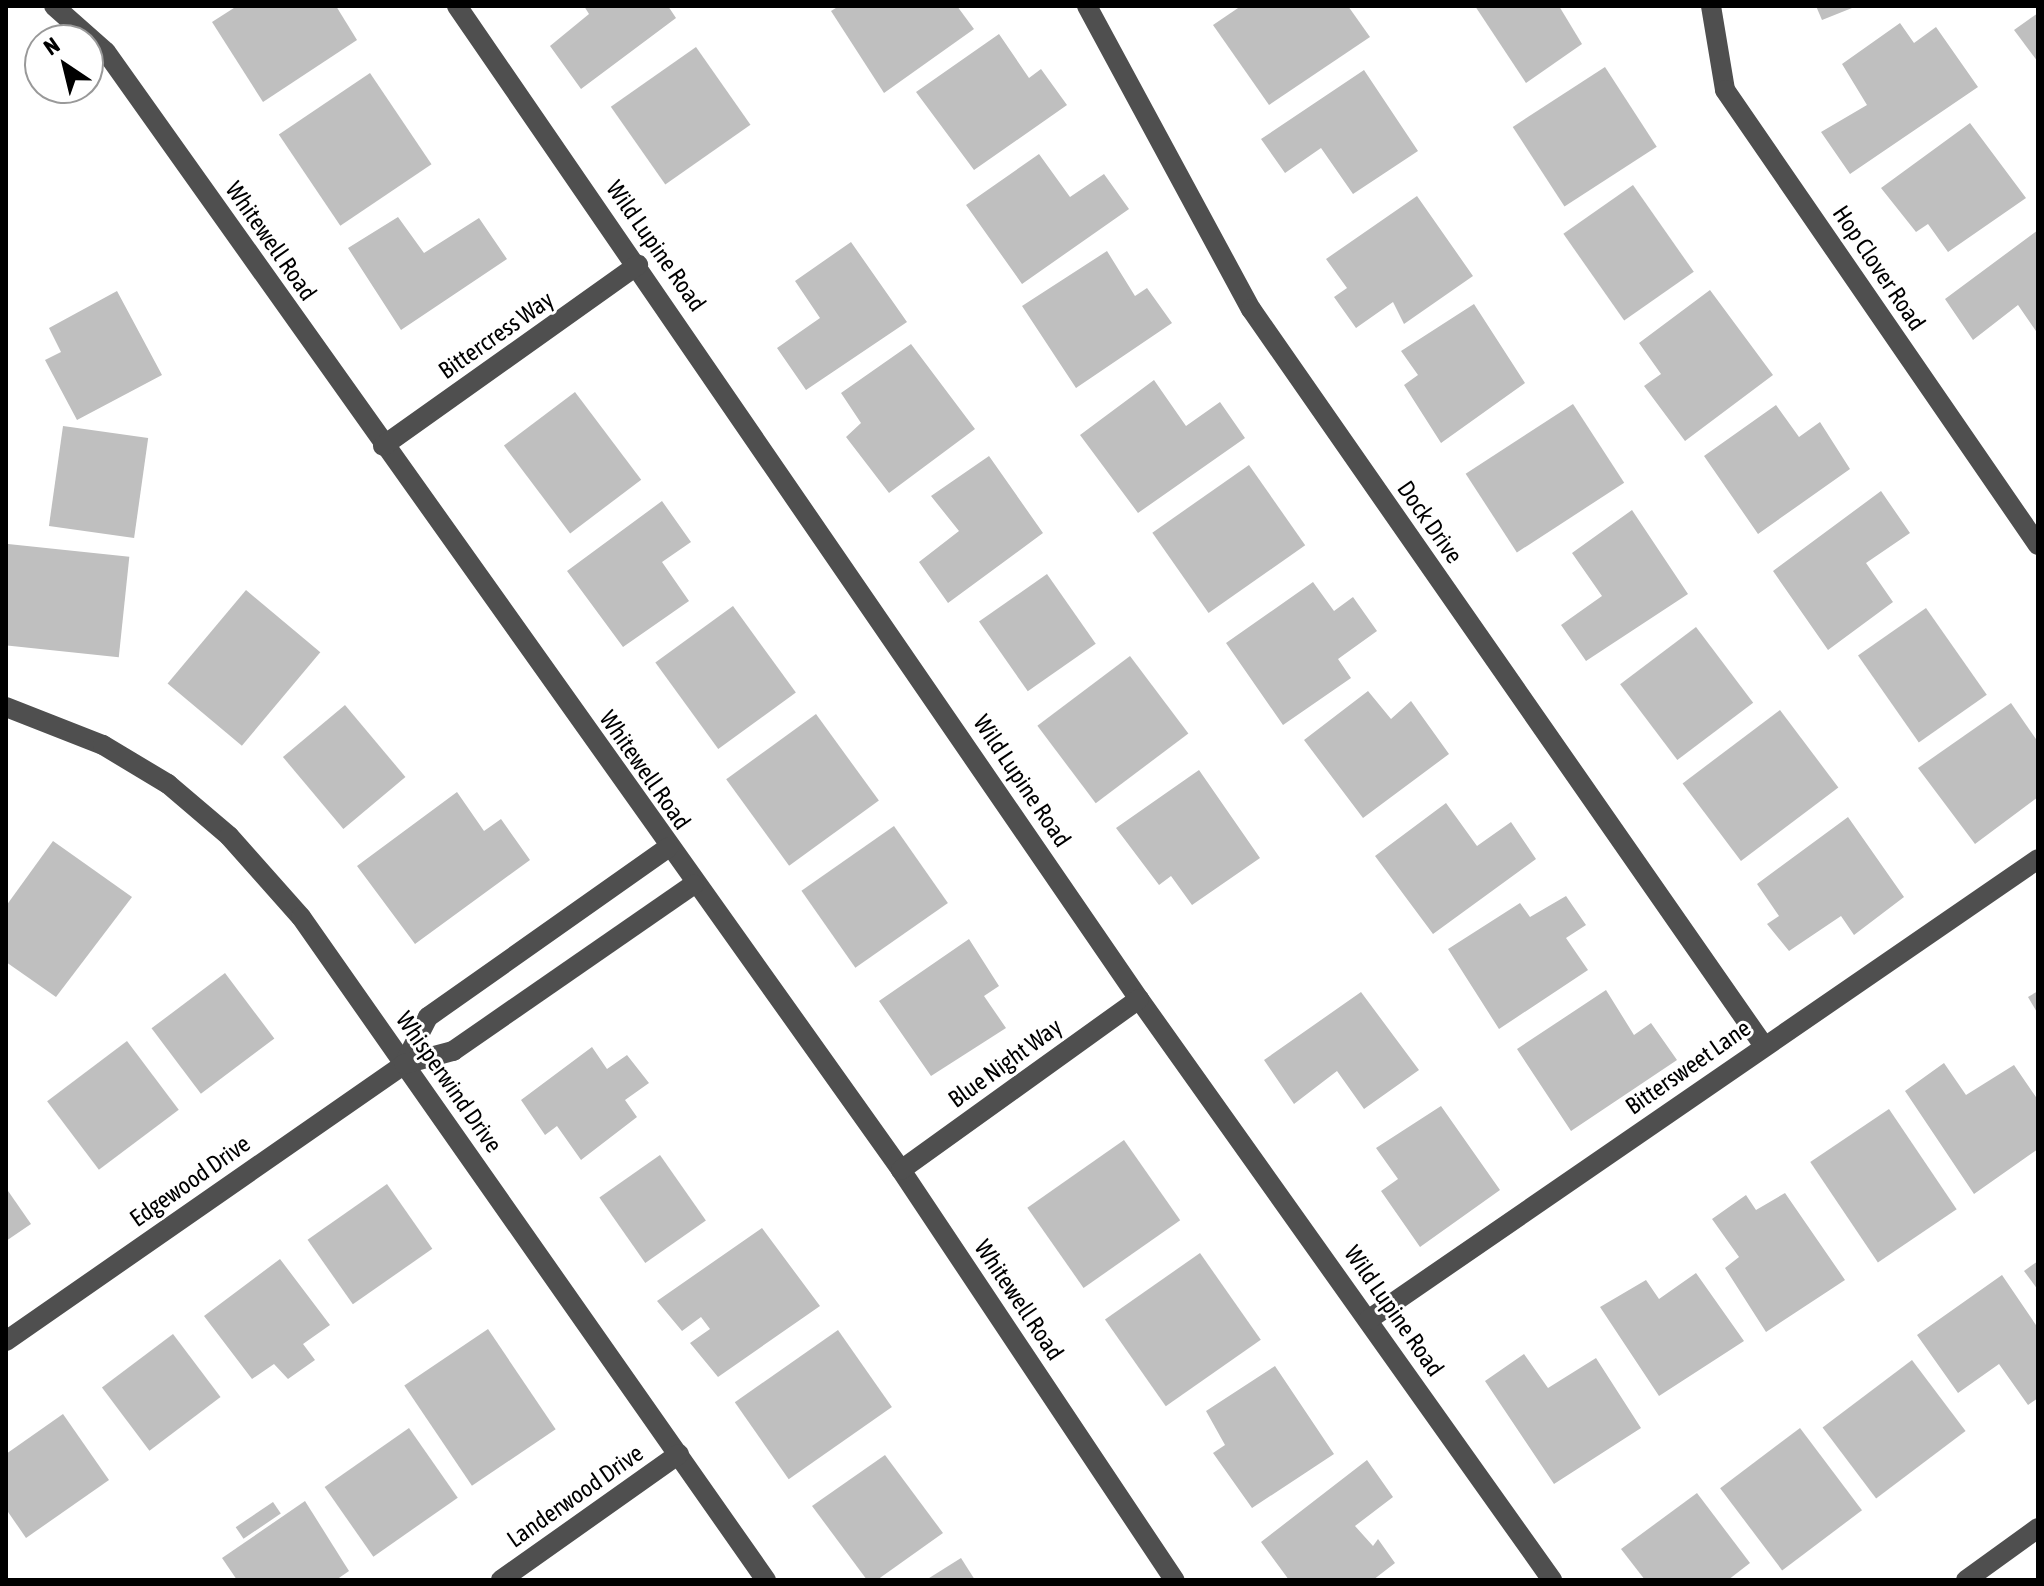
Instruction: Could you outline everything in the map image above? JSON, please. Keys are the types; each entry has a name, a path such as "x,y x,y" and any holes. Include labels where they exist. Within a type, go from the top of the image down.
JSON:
{"street":[{"name":"Whitewell Road","path":"54,6 106,52 668,848 901,1170 1174,1580"},
{"name":"Wild Lupine Road","path":"457,6 638,265 1139,999 1552,1580"},
{"name":"Dock Drive","path":"1087,6 1251,309 1764,1046"},
{"name":"Hop Clover Road","path":"1711,6 1725,90 2038,545"},
{"name":"Bittercress Way","path":"383,446 638,265"},
{"name":"Whisperwind Drive","path":"6,707 103,745 168,784 229,836 301,917 766,1580"},
{"name":"Edgewood Drive","path":"404,1064 428,1017 668,848"},
{"name":"Bittersweet Lane","path":"1368,1320 2038,859"},
{"name":"Edgewood Drive","path":"6,1341 404,1064 453,1051 694,884"},
{"name":"Blue Night Way","path":"901,1170 1139,999"},
{"name":"Landerwood Drive","path":"501,1580 679,1454"},
{"path":"1966,1580 2038,1528"}],"building":[{"path":"237,6 336,6 357,40 263,102 212,22"},
{"path":"584,6 668,6 676,18 581,89 550,46 589,14"},
{"path":"839,6 957,6 974,29 884,93 831,11"},
{"path":"1241,6 1348,6 1370,37 1269,105 1213,25"},
{"path":"1475,6 1559,6 1582,44 1526,83"},
{"path":"1816,6 1857,6 1822,20"},
{"path":"2038,13 2038,62 2014,30"},
{"path":"1900,23 1914,43 1936,27 1978,87 1850,174 1821,132 1867,105 1842,64"},
{"path":"999,34 1029,78 1041,69 1067,105 974,170 916,92"},
{"path":"696,47 750,125 665,184 611,107"},
{"path":"1605,67 1657,147 1564,207 1513,127"},
{"path":"1364,70 1418,151 1353,194 1321,148 1285,173 1261,139"},
{"path":"370,73 432,164 340,226 279,135"},
{"path":"1970,123 2026,198 1948,252 1928,224 1916,232 1881,188"},
{"path":"1039,154 1070,197 1104,174 1129,209 1022,284 966,205"},
{"path":"1633,185 1694,272 1624,321 1563,234"},
{"path":"1417,196 1473,276 1404,324 1393,302 1356,328 1334,297 1347,288 1326,259"},
{"path":"398,217 424,253 479,218 507,259 401,330 348,248"},
{"path":"2038,230 2038,334 2018,305 1973,340 1945,299"},
{"path":"851,242 907,322 806,390 777,348 820,318 795,281"},
{"path":"1107,251 1135,296 1147,288 1172,323 1076,388 1022,306"},
{"path":"1710,290 1773,375 1685,441 1644,386 1661,374 1639,343"},
{"path":"117,291 162,375 77,420 45,360 61,352 49,328"},
{"path":"1474,304 1525,383 1441,443 1404,385 1418,375 1401,351"},
{"path":"911,344 975,429 889,493 846,437 861,423 841,393"},
{"path":"1154,380 1186,426 1220,402 1245,438 1138,513 1080,435"},
{"path":"575,392 641,480 570,533 504,446"},
{"path":"1573,404 1624,483 1517,553 1466,474"},
{"path":"1776,405 1799,437 1820,422 1850,469 1758,534 1704,456"},
{"path":"63,426 148,438 134,538 49,526"},
{"path":"989,456 1043,533 948,603 919,562 959,531 931,496"},
{"path":"1249,465 1305,545 1209,613 1152,533"},
{"path":"1881,491 1910,533 1866,563 1893,602 1828,650 1773,571"},
{"path":"662,501 691,542 662,562 689,601 623,647 567,571"},
{"path":"1632,510 1688,594 1586,661 1561,625 1602,596 1572,553"},
{"path":"8,544 129,557 119,657 6,645"},
{"path":"1047,574 1096,644 1028,691 979,622"},
{"path":"1313,582 1334,611 1353,597 1377,631 1338,659 1351,678 1283,725 1226,643"},
{"path":"246,590 320,652 242,746 168,683"},
{"path":"733,606 796,693 718,749 655,662"},
{"path":"1926,608 1987,695 1919,742 1858,656"},
{"path":"1696,627 1753,703 1677,760 1620,684"},
{"path":"1130,656 1188,733 1096,803 1037,726"},
{"path":"1368,691 1391,719 1411,701 1449,754 1363,818 1304,740"},
{"path":"2011,703 2038,742 2038,797 1975,844 1918,768"},
{"path":"345,705 405,777 343,829 283,757"},
{"path":"1780,710 1838,787 1741,861 1683,783"},
{"path":"816,714 879,801 789,866 726,779"},
{"path":"1199,770 1260,858 1192,905 1171,876 1159,885 1116,828"},
{"path":"457,792 484,831 501,819 530,860 415,944 357,866"},
{"path":"1446,803 1477,846 1511,822 1536,859 1433,934 1375,856"},
{"path":"1848,817 1904,897 1854,935 1841,916 1789,951 1767,924 1779,916 1757,884"},
{"path":"894,826 948,903 855,968 801,891"},
{"path":"53,841 132,897 56,997 6,962 6,906"},
{"path":"1566,896 1586,925 1566,938 1588,970 1499,1029 1448,949 1520,903 1530,917"},
{"path":"969,939 999,986 984,996 1006,1028 931,1076 879,1001"},
{"path":"225,973 274,1038 201,1094 152,1028"},
{"path":"1606,990 1634,1035 1651,1023 1677,1060 1571,1131 1517,1049"},
{"path":"2038,991 2038,1014 2028,997"},
{"path":"1361,992 1419,1070 1364,1109 1337,1071 1294,1104 1264,1060"},
{"path":"127,1041 179,1110 99,1170 47,1101"},
{"path":"592,1047 607,1069 627,1055 649,1083 625,1100 637,1117 581,1160 557,1126 545,1135 521,1100"},
{"path":"1944,1063 1966,1095 2014,1065 2038,1100 2038,1149 1974,1194 1905,1091"},
{"path":"1441,1106 1500,1190 1420,1247 1381,1191 1398,1179 1376,1148"},
{"path":"1889,1109 1957,1209 1878,1262 1810,1162"},
{"path":"1124,1140 1180,1220 1084,1288 1027,1208"},
{"path":"660,1155 706,1221 645,1263 599,1197"},
{"path":"387,1184 432,1249 353,1304 308,1240"},
{"path":"6,1188 31,1224 6,1241"},
{"path":"1785,1193 1845,1280 1766,1332 1725,1268 1739,1257 1712,1219 1746,1195 1756,1210"},
{"path":"762,1228 820,1306 718,1377 690,1343 710,1329 701,1317 682,1331 657,1301"},
{"path":"1200,1253 1261,1340 1166,1406 1105,1320"},
{"path":"280,1259 330,1325 303,1344 315,1360 288,1379 274,1364 252,1379 204,1316"},
{"path":"2038,1261 2038,1290 2024,1271"},
{"path":"1696,1273 1744,1341 1659,1396 1600,1307 1646,1280 1659,1299"},
{"path":"2002,1275 2038,1328 2038,1398 2028,1405 1999,1364 1958,1393 1917,1335"},
{"path":"488,1329 556,1429 472,1486 404,1385"},
{"path":"838,1330 892,1407 789,1479 735,1402"},
{"path":"173,1334 221,1397 149,1451 102,1388"},
{"path":"1524,1354 1548,1388 1596,1358 1641,1428 1554,1484 1485,1381"},
{"path":"1912,1360 1966,1431 1876,1498 1823,1427"},
{"path":"1275,1366 1334,1454 1252,1508 1213,1453 1225,1445 1206,1411"},
{"path":"63,1414 109,1480 26,1538 6,1509 6,1454"},
{"path":"409,1428 458,1498 373,1557 325,1487"},
{"path":"1800,1428 1862,1510 1782,1570 1720,1488"},
{"path":"885,1455 943,1533 877,1580 867,1580 812,1506"},
{"path":"1367,1460 1393,1497 1355,1526 1373,1546 1378,1539 1395,1563 1373,1580 1289,1580 1261,1542"},
{"path":"1697,1493 1750,1563 1728,1580 1645,1580 1621,1549"},
{"path":"305,1501 349,1571 336,1580 237,1580 222,1558"},
{"path":"273,1502 281,1514 244,1539 236,1527"},
{"path":"961,1558 975,1580 926,1580"}]}
